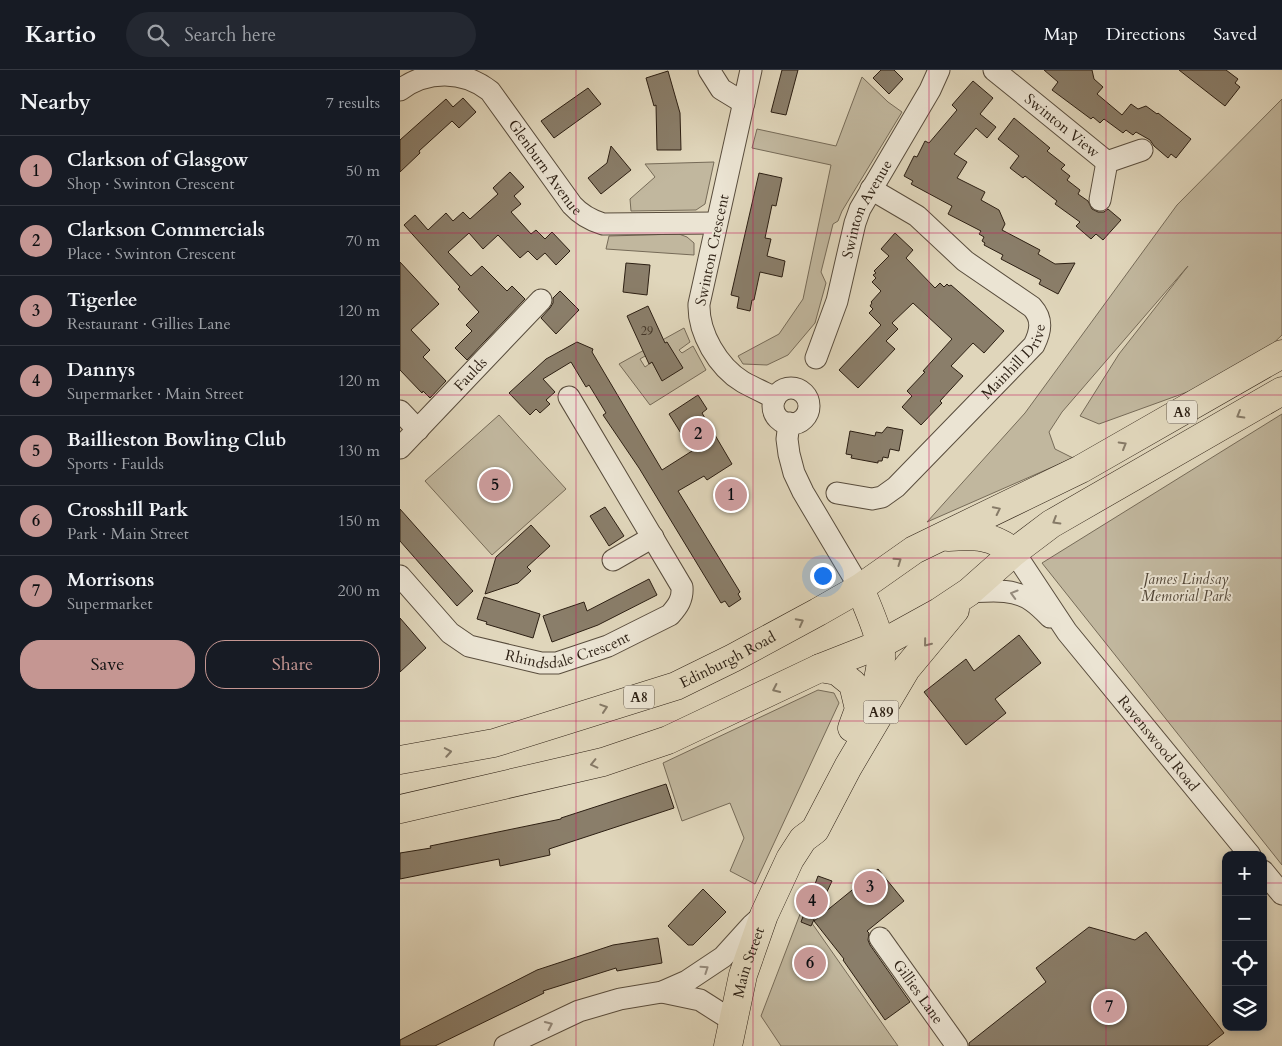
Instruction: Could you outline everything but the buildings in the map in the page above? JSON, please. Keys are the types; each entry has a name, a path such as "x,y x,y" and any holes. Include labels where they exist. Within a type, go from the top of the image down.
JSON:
{"main road":[{"name":"Edinburgh Road","path":"400,760 494,743 676,686 733,658 865,600 914,550 1081,469 1282,354"},
{"name":"A8","path":"400,809 613,759 668,740 820,668 881,644 939,612 969,592 1014,552 1051,524 1282,391"},
{"name":"A8","path":"937,538 972,536 989,538 1002,543 1014,552"},
{"path":"865,600 879,618 893,619 937,599 969,592"},
{"name":"A89","path":"803,839 815,830 848,767 906,669 969,592"},
{"path":"865,600 881,644"},
{"name":"A89","path":"803,839 802,827 809,807 830,767 875,693 878,681 881,644"},
{"path":"820,668 837,671 852,684 858,709 848,740"},
{"name":"Main Street","path":"731,1034 743,975 764,915 790,859 803,839"}],"street":[{"path":"709,70 721,89 744,103"},
{"name":"Swinton Crescent","path":"751,70 716,223 699,304 699,317 703,332 730,372 742,382 775,398"},
{"name":"Swinton Avenue","path":"816,358 838,301 855,223 871,189 925,98 939,70"},
{"name":"Swinton View","path":"994,70 1107,162"},
{"name":"Glenburn Avenue","path":"400,90 422,75 435,72 457,73 479,80 490,90 572,205 584,217 604,224 716,223"},
{"name":"Swinton View","path":"1107,162 1142,150"},
{"name":"Swinton View","path":"1100,200 1107,162"},
{"name":"Mainhill Drive","path":"837,492 872,499 882,497 896,487 1034,345 1040,326 1038,316 1032,307 965,261 917,216 871,189"},
{"name":"Faulds","path":"400,448 541,300"},
{"path":"788,388 799,390 807,398 809,404 806,415 799,422 789,423 784,422 776,414 774,403 778,393 788,388"},
{"name":"Rhindsdale Crescent","path":"400,576 450,632 469,646 541,663 557,663 608,646 670,615 677,608 682,594 682,587 569,397"},
{"path":"400,411 418,430"},
{"path":"789,423 788,454 794,472 803,492 865,600"},
{"path":"613,560 653,537"},
{"name":"Ravenswood Road","path":"1014,552 1067,632 1247,851"},
{"name":"Ravenswood Road","path":"969,592 1002,591 1017,594 1031,600 1067,632"},
{"path":"1267,876 1282,894"},
{"path":"505,1046 579,1011 620,1000 662,992 687,981 723,957 752,925 764,915"},
{"name":"Gillies Lane","path":"880,938 957,1046"},
{"path":"662,992 700,1000 731,1034"}],"green space":[{"path":"862,77 888,102 902,112 842,211 838,221 833,224 821,272 826,283 815,323 788,355 767,365 743,364 738,356 779,334 803,299 831,165 752,148 757,129 836,146"},
{"path":"1282,99 1282,335 1263,353 1215,382 1099,424 1080,416 1119,354 1188,266 1062,412 1049,432 1055,449 1073,458 927,522 1025,413 1177,205"},
{"path":"714,162 705,204 696,210 631,211 630,199 655,177 645,164"},
{"path":"679,234 687,237 694,243 694,255 606,249 609,236"},
{"path":"684,328 690,342 679,350 682,353 693,346 706,370 650,405 619,364","holes":["667,343 662,380 652,362 645,367 640,359"]},
{"name":"James Lindsay Memorial Park","path":"1282,414 1282,865 1042,563"},
{"path":"499,415 566,489 492,555 425,481"},
{"path":"818,690 834,693 839,703 755,884 730,871 744,838 730,803 682,821 663,763"},
{"path":"802,909 898,1046 781,1046 761,1016"}],"place":[{"name":"Clarkson Commercials","path":"698,434"},
{"name":"Baillieston Bowling Club","path":"495,485"},
{"name":"Clarkson of Glasgow","path":"731,495"},
{"name":"Tigerlee","path":"870,887"},
{"name":"Dannys","path":"812,901"},
{"name":"Crosshill Park","path":"810,963"},
{"name":"Morrisons","path":"1109,1007"}]}
